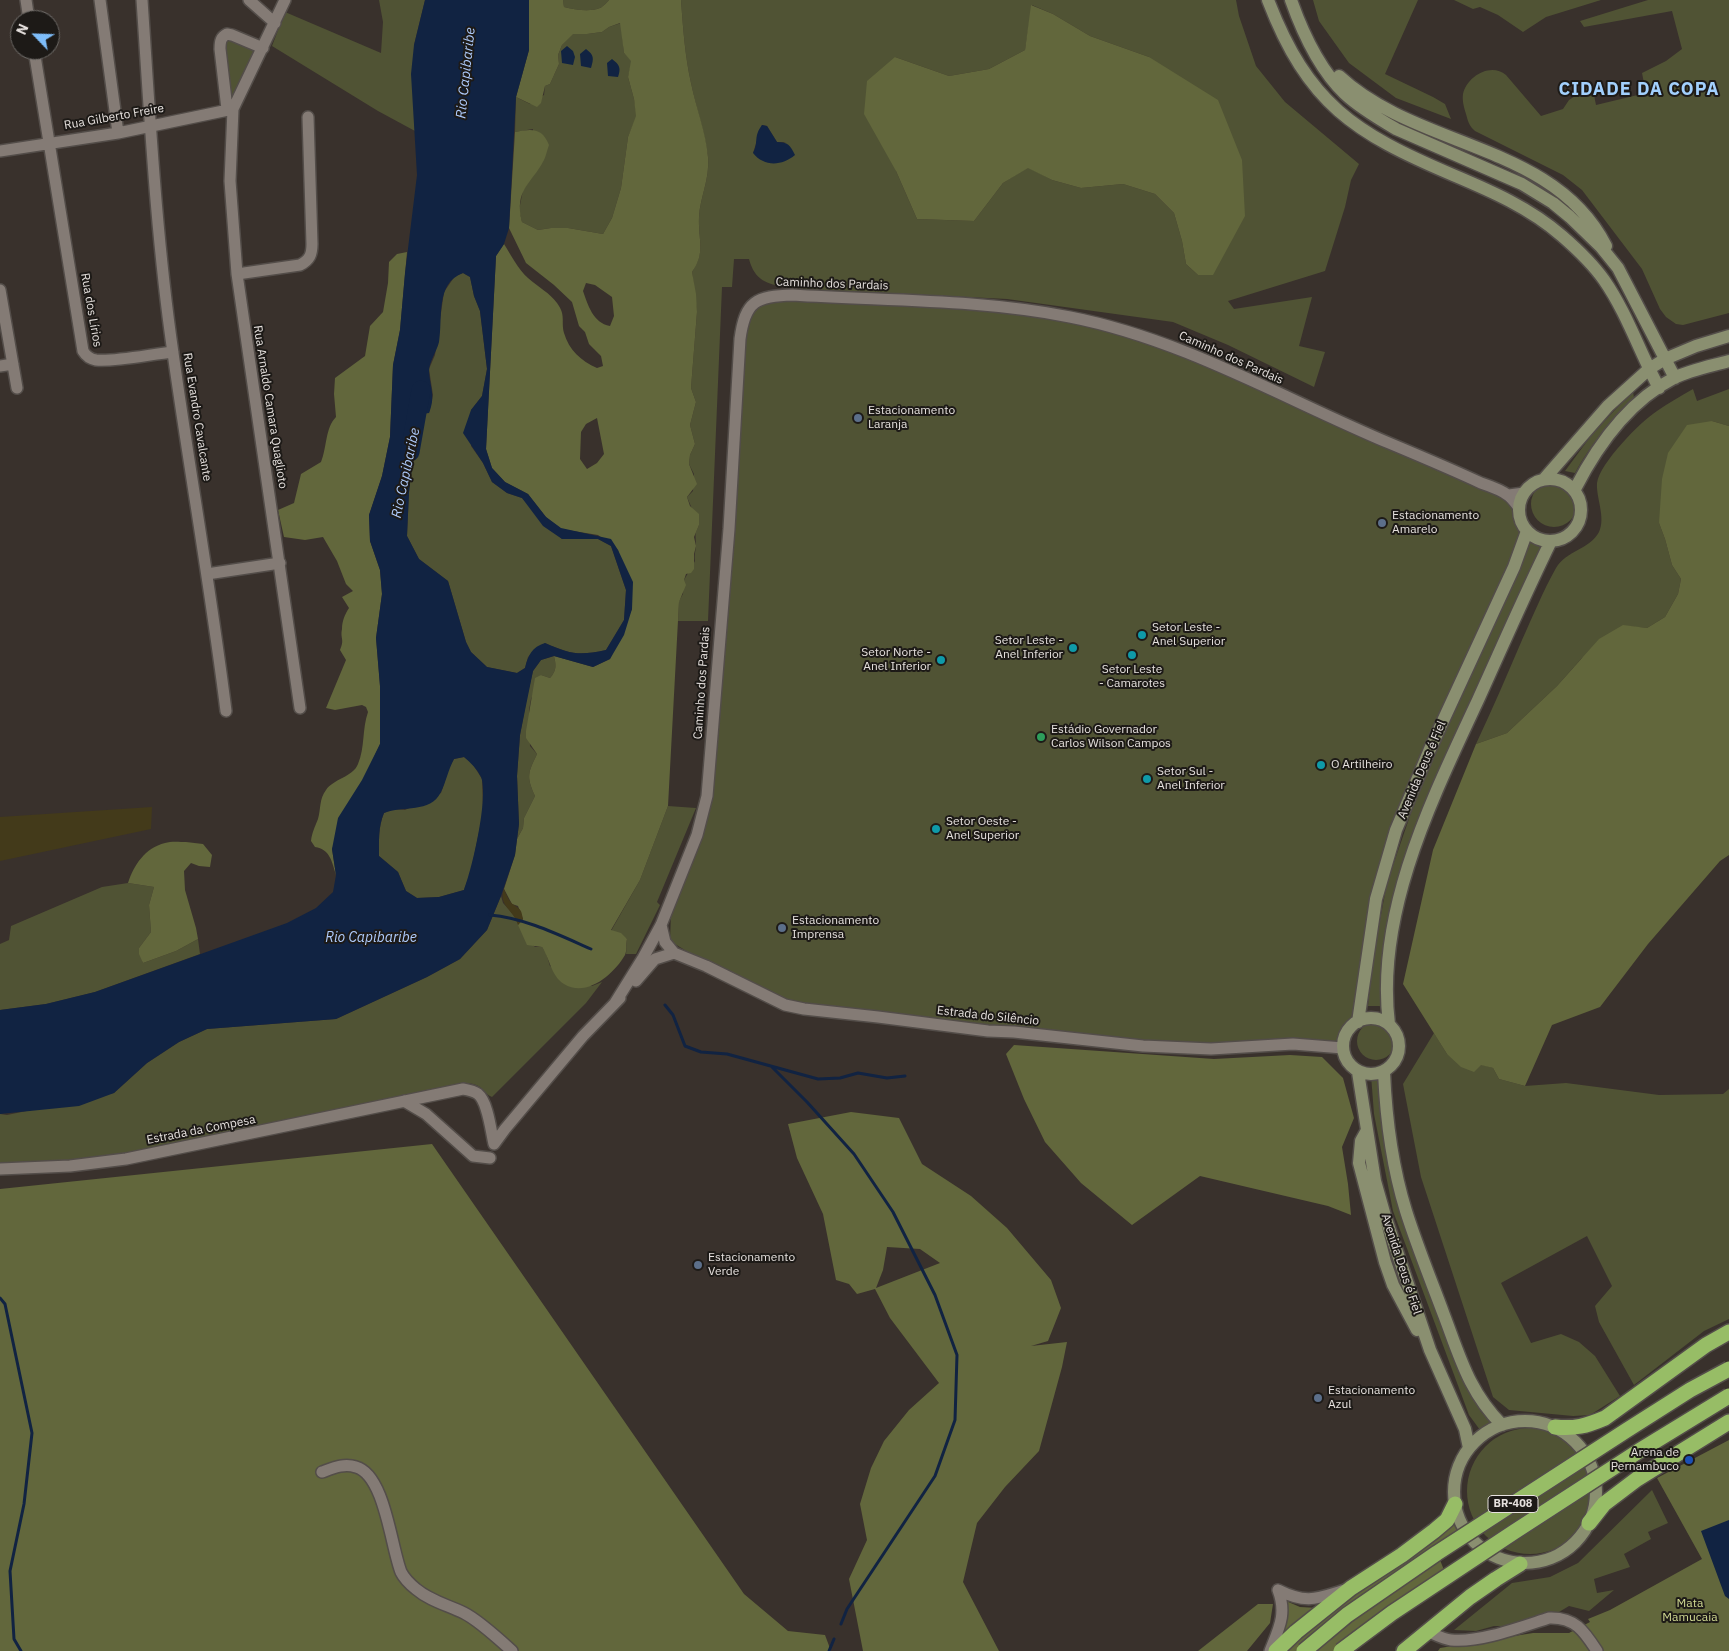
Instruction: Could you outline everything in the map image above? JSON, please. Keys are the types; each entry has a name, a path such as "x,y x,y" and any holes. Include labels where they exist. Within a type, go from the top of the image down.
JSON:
{"highway":[{"path":"1555,1428 1573,1428 1605,1418 1706,1345 1729,1332"},
{"name":"BR-408","path":"1304,1651 1347,1615 1437,1553 1690,1390 1729,1369"},
{"name":"BR-408","path":"1341,1651 1392,1613 1484,1552 1639,1451 1729,1396"},
{"path":"1589,1523 1604,1504 1637,1479 1729,1422"},
{"path":"1276,1651 1296,1632 1351,1588 1402,1556 1434,1531 1447,1520 1454,1504"},
{"path":"1404,1651 1470,1597 1496,1578 1520,1564"}],"main road":[{"path":"1268,0 1280,31 1300,68 1319,93 1340,114 1394,149 1488,190 1528,211 1561,235 1587,260 1604,280 1619,306 1648,369 1659,388"},
{"path":"1292,0 1297,18 1314,52 1338,86 1363,108 1396,129 1522,184 1553,203 1587,233 1618,268 1675,378"},
{"path":"1545,478 1608,406 1648,369 1665,359 1696,346 1729,336"},
{"path":"1575,489 1590,461 1613,431 1640,402 1675,378 1729,361"},
{"path":"1545,478 1561,480 1575,489 1582,506 1582,514 1579,523 1568,536 1551,542 1534,537 1527,531 1522,523 1519,508 1524,493 1536,481 1545,478"},
{"name":"Avenida Deus é Fiel","path":"1358,1022 1376,899 1396,830 1427,757 1514,567 1527,531"},
{"name":"Avenida Deus é Fiel","path":"1389,1024 1386,976 1390,946 1401,895 1419,834 1452,755 1551,542"},
{"path":"1374,1018 1389,1024 1395,1031 1399,1049 1397,1058 1392,1066 1384,1072 1375,1074 1358,1072 1345,1058 1343,1048 1348,1031 1358,1022 1374,1018"},
{"name":"Avenida Deus é Fiel","path":"1358,1072 1375,1181 1384,1216 1430,1350 1465,1428 1469,1448"},
{"name":"Avenida Deus é Fiel","path":"1384,1072 1396,1169 1408,1217 1467,1376 1481,1401 1502,1425"},
{"path":"1529,1421 1555,1428 1581,1446 1595,1479 1596,1502 1589,1523 1577,1541 1561,1554 1541,1562 1520,1564 1497,1559 1477,1546 1462,1527 1454,1504 1454,1484 1459,1465 1469,1448 1490,1431 1502,1425 1529,1421"}],"street":[{"path":"100,0 118,132"},
{"name":"Rua Evandro Cavalcante","path":"142,0 158,221 173,352 216,629 226,711"},
{"path":"249,0 275,23"},
{"path":"230,109 263,48 285,0"},
{"name":"Rua Arnaldo Camara Quaglioto","path":"263,48 227,34 220,41 230,109 230,182 237,274 300,708"},
{"path":"36,60 49,142"},
{"name":"Rua Gilberto Freire","path":"0,150 118,132 230,109"},
{"path":"237,274 300,265 311,256 308,117"},
{"name":"Rua dos Lírios","path":"49,142 79,335 85,355 96,360 102,360 173,352"},
{"path":"0,290 17,388"},
{"name":"Caminho dos Pardais","path":"615,1003 661,925 697,835 706,796 729,529 740,339 746,313 751,305 761,299 772,296 792,296 966,303 1008,307 1070,317 1119,329 1210,362 1348,426 1509,495 1519,508"},
{"path":"0,366 13,364"},
{"path":"1509,495 1524,493"},
{"path":"207,574 280,563"},
{"path":"615,1003 655,959 674,953 665,942 661,925"},
{"name":"Estrada do Silêncio","path":"674,953 706,966 785,1005 804,1010 1143,1046 1211,1049 1293,1044 1343,1048"},
{"name":"Estrada da Compesa","path":"0,1169 70,1166 126,1159 456,1090 472,1090 484,1102 494,1144 583,1036 615,1003"},
{"path":"404,1101 426,1114 472,1156 490,1158"},
{"path":"322,1472 343,1465 356,1466 367,1472 374,1483 382,1506 402,1574 417,1590 466,1614 512,1651"},
{"path":"1270,1651 1281,1623 1282,1605 1278,1590 1290,1596 1304,1599 1323,1597 1351,1588"},
{"path":"1429,1632 1450,1640 1461,1640 1494,1635 1549,1618 1557,1618 1575,1623 1597,1651"}],"green space":[{"path":"379,0 425,0 414,45 415,131 378,111 272,46 285,12 381,53 383,22"},
{"path":"529,0 563,0 564,7 588,10 601,7 609,0 681,0 684,42 689,73 708,157 708,173 699,217 700,252 699,259 692,272 697,312 691,388 696,402 690,425 695,444 690,455 689,464 697,484 687,497 690,506 699,514 699,525 694,537 696,546 694,569 691,573 686,574 684,580 686,585 679,602 668,806 640,880 611,930 621,933 627,939 625,955 607,976 591,986 582,988 573,988 560,981 553,972 542,947 527,945 518,925 523,919 518,906 512,904 504,889 515,855 517,839 523,828 524,818 535,796 530,784 529,775 537,754 526,738 526,731 535,678 541,675 550,678 555,667 554,656 593,667 610,659 632,609 618,550 598,535 561,529 546,517 528,494 505,482 492,468 486,449 496,256 504,244 524,274 551,296 560,307 564,333 572,350 591,365 597,368 603,366 601,356 589,344 585,332 579,326 572,302 526,263 509,228 515,132 531,130 539,132 549,145 544,160 522,194 520,211 522,222 538,230 568,228 603,234 612,218 621,188 628,137 636,116 628,77 631,61 624,53 620,23 602,32 573,34 562,45 558,55 559,64 550,84 545,86 541,103 537,107 516,97 529,50","holes":["586,283 595,285 612,297 614,316 610,326 599,321 592,313 583,291","597,418 604,454 597,463 587,469 580,459 581,432 586,424"]},
{"path":"563,0 609,0 596,9 578,10 564,7"},
{"path":"681,0 1236,0 1239,16 1256,66 1285,102 1359,164 1351,180 1345,207 1325,271 1228,301 1234,309 1312,297 1299,346 1325,352 1314,387 1228,345 1173,322 1007,299 787,288 758,277 749,259 734,259 732,287 722,287 708,621 678,621 679,601 683,594 684,580 695,561 696,531 699,525 687,497 693,491 694,474 689,464 690,455 695,444 690,425 696,402 691,388 697,312 692,272 700,252 699,217 708,165 705,138 689,73 684,42","holes":["1032,5 1053,14 1090,36 1149,57 1198,275 1186,264 1174,213 1155,194 1123,184 1081,188 1052,180 1028,167 1003,183 974,221 917,219 896,171 895,57 949,76 989,69 1025,50","762,125 767,126 777,142 786,142 753,153"]},
{"path":"1313,0 1418,0 1385,74 1445,104 1451,119 1396,98 1349,63 1319,21"},
{"path":"1454,0 1601,0 1546,17 1523,32 1498,15 1480,7 1473,9"},
{"path":"1648,0 1729,0 1729,313 1683,325 1676,324 1666,317 1660,309 1642,269 1582,190 1563,175 1475,131 1469,123 1463,102 1465,87 1469,82 1480,73 1494,70 1506,75 1541,116 1563,109 1569,100 1592,85 1596,105 1646,93 1642,73 1666,61 1682,49 1672,11 1584,27 1580,21"},
{"path":"1031,5 1053,14 1090,36 1149,57 1218,100 1242,160 1245,216 1213,275 1198,275 1186,264 1174,213 1155,194 1123,184 1081,188 1052,180 1028,168 1003,183 974,221 917,219 896,171 864,114 867,81 895,57 949,76 989,69 1025,50"},
{"path":"621,23 624,53 632,61 628,77 637,116 628,137 621,188 612,218 603,234 568,228 538,230 522,222 519,210 523,190 532,176 533,129 515,132 516,97 530,104 544,95 545,86 550,84 559,64 558,55 562,45 573,33 602,32 609,27"},
{"path":"230,40 255,49 231,105 225,48 227,41"},
{"path":"407,252 400,330 393,365 390,437 382,476 369,515 370,541 380,570 382,594 376,638 380,686 380,744 332,849 336,875 332,861 327,853 315,847 311,841 324,793 333,783 352,772 358,764 362,752 368,712 366,707 362,705 335,710 326,708 346,660 340,650 343,623 349,608 342,597 353,591 346,584 337,561 323,537 305,540 284,537 278,510 294,503 301,474 321,462 328,432 336,417 335,378 365,356 370,326 383,312 388,283 389,262 397,254"},
{"path":"463,273 470,277 474,296 480,311 487,369 482,396 471,410 471,446 483,463 492,482 507,493 522,498 562,539 598,539 611,546 626,590 624,620 606,650 575,653 561,650 545,643 528,657 525,668 517,673 487,667 471,652 466,642 448,581 419,559 407,536 409,492 413,458 418,444 419,432 413,423 417,414 429,413 433,395 429,369 435,355 444,292 455,276"},
{"path":"761,299 966,303 1119,329 1509,495 1519,513 1526,536 1396,830 1361,999 1344,1040 1343,1048 1211,1049 804,1009 706,966 670,941 671,914 697,852 707,813 742,327"},
{"path":"1693,389 1697,401 1729,389 1729,426 1712,421 1659,523 1672,565 1681,579 1678,594 1665,617 1647,628 1623,626 1581,659 1557,686 1507,733 1476,744 1556,568 1560,562 1595,538 1599,532 1602,520 1597,483 1605,465 1631,433 1650,416"},
{"path":"1633,391 1634,398 1594,443 1575,473 1565,471 1593,433"},
{"path":"1712,421 1729,426 1729,855 1720,861 1648,944 1600,1007 1552,1025 1525,1086 1499,1079 1493,1068 1481,1065 1474,1072 1461,1067 1447,1054 1403,984 1433,850 1476,744 1507,733 1557,686 1599,639 1623,625 1647,628 1665,617 1678,594 1681,579 1672,565 1659,523 1662,479 1668,453 1687,425"},
{"path":"1549,481 1559,481 1573,491 1577,504 1573,517 1567,523 1559,527 1549,527 1535,517 1531,509 1531,499 1541,485"},
{"path":"1533,536 1547,543 1400,886 1385,1006 1368,1006 1372,962 1387,883 1413,807 1434,754"},
{"path":"554,656 554,672 550,678 541,675 531,699 529,710 530,746 537,754 530,770 529,779 535,796 524,818 523,828 517,839 519,824 517,776 520,735 527,697 533,671 541,660"},
{"path":"464,757 472,763 482,779 483,812 471,871 464,890 439,897 417,898 406,891 398,872 379,856 379,834 384,813 394,809 405,810 441,793 454,759"},
{"path":"668,806 696,808 657,902 660,905 636,954 626,954 627,939 611,931 640,880"},
{"path":"167,842 203,844 212,855 210,867 191,863 184,871 185,890 198,939 176,951 143,963 139,954 139,948 151,932 149,905 154,887 128,883 137,864 146,853 158,845"},
{"path":"128,883 154,887 149,905 151,932 139,948 143,963 176,951 198,939 200,954 95,992 46,1004 0,1010 0,944 9,940 11,926 102,887"},
{"path":"501,896 503,903 514,915 523,934 535,947 542,947 550,966 592,986 602,982 586,1003 492,1097 476,1085 466,1083 108,1158 0,1165 0,1114 7,1115 114,1093 147,1063 179,1042 207,1029 336,1019 427,977 460,959 487,930"},
{"path":"1376,1022 1390,1027 1395,1041 1390,1055 1376,1060 1362,1055 1357,1041 1362,1027"},
{"path":"1434,1033 1447,1054 1493,1068 1499,1079 1525,1086 1566,1083 1659,1095 1723,1094 1729,1089 1729,1319 1704,1331 1634,1385 1599,1322 1595,1306 1612,1286 1587,1236 1501,1283 1531,1343 1561,1334 1579,1342 1595,1356 1620,1396 1590,1415 1573,1416 1509,1410 1493,1397 1421,1177 1403,1084"},
{"path":"1014,1045 1214,1059 1290,1055 1322,1057 1343,1078 1354,1118 1342,1147 1351,1215 1328,1206 1200,1176 1132,1225 1081,1183 1045,1142 1024,1099 1006,1054"},
{"path":"1387,1074 1398,1178 1467,1382 1481,1412 1493,1421 1480,1430 1469,1415 1393,1211 1374,1114 1371,1075"},
{"path":"851,1112 899,1118 922,1164 971,1196 1007,1228 1051,1280 1061,1308 1048,1341 1031,1346 1067,1342 1039,1451 1005,1487 977,1523 963,1582 999,1651 863,1651 849,1579 867,1540 860,1504 871,1468 884,1441 909,1410 939,1383 890,1318 875,1289 857,1294 849,1284 836,1280 823,1214 797,1158 788,1124","holes":["887,1247 920,1249 940,1263 876,1288 883,1270"]},
{"path":"432,1144 744,1594 788,1631 825,1635 831,1651 0,1651 0,1189"},
{"path":"1530,1428 1554,1433 1574,1447 1588,1467 1593,1491 1588,1515 1574,1535 1554,1549 1530,1554 1506,1549 1486,1535 1472,1515 1467,1491 1472,1467 1486,1447 1506,1433"},
{"name":"Mata Mamucaia","path":"1729,1440 1729,1651 1438,1651 1440,1648 1533,1633 1569,1633 1590,1622 1588,1619 1610,1610 1702,1559 1657,1478"},
{"path":"1652,1490 1668,1523 1648,1532 1651,1539 1624,1554 1630,1567 1594,1579 1597,1593 1614,1590 1589,1611 1569,1606 1549,1618 1523,1626 1494,1626 1476,1631 1454,1630 1512,1583 1550,1577 1578,1563"},
{"path":"1456,1521 1461,1533 1300,1651 1285,1651 1321,1618"},
{"path":"1440,1560 1444,1570 1334,1651 1315,1651 1366,1611"},
{"path":"1286,1601 1300,1607 1318,1608 1279,1641 1287,1621"},
{"path":"1258,1604 1273,1604 1270,1623 1247,1651 1198,1651"}],"sand":[{"path":"152,807 151,829 0,861 0,817"},
{"path":"504,889 511,902 521,911 523,919 518,925 503,900"}],"water":[{"name":"Rio Capibaribe","path":"425,0 529,0 529,50 516,97 509,228 504,244 496,256 486,449 492,468 505,482 528,494 546,517 561,528 611,539 633,582 632,609 624,635 610,659 593,667 554,656 541,660 533,671 520,735 517,776 519,824 515,855 487,930 460,959 427,977 336,1019 207,1029 179,1042 147,1063 114,1093 79,1106 0,1114 0,1010 46,1004 95,992 287,923 316,908 333,892 336,875 332,849 338,818 362,780 380,744 380,686 376,638 382,594 380,570 370,541 369,515 382,476 390,437 393,365 400,330 417,175 411,74 414,45","holes":["463,273 470,277 474,296 480,311 487,369 482,396 471,410 463,433 483,463 492,482 507,493 522,498 543,526 562,539 598,539 611,546 626,590 624,620 606,650 575,653 561,650 545,643 534,649 529,655 525,668 517,673 487,667 471,652 466,642 448,581 419,559 407,536 409,492 413,458 418,444 419,432 413,423 417,414 429,413 432,397 429,368 439,342 444,293 454,278","464,757 474,766 481,777 483,787 483,800 475,851 464,890 439,897 417,898 406,891 398,872 379,856 379,834 382,818 384,813 416,808 436,799 441,792 454,759"]},
{"path":"567,46 573,51 575,57 573,65 562,63 561,51"},
{"path":"586,49 593,57 591,68 581,66 580,54"},
{"path":"612,59 619,67 618,77 608,76 607,63"},
{"path":"762,125 767,126 777,142 788,145 795,155 779,163 768,163 757,158 753,153"},
{"path":"1729,1520 1729,1599 1725,1596 1701,1531"}],"waterway":[{"name":"Rio Capibaribe","path":"410,452 421,390"},
{"path":"490,915 529,923 591,949"},
{"path":"665,1005 673,1015 685,1046 701,1052 727,1054 818,1079 840,1078 858,1073 887,1078 905,1076"},
{"path":"771,1066 854,1154 893,1212 935,1295 957,1355 955,1420 935,1476 847,1609 841,1624"},
{"path":"0,1298 5,1304 32,1433 24,1504 10,1571 14,1639 21,1651"},
{"path":"829,1651 834,1639"}],"place":[{"name":"Estacionamento Laranja","path":"858,418"},
{"name":"Estacionamento Amarelo","path":"1382,523"},
{"name":"Setor Leste - Anel Superior","path":"1142,635"},
{"name":"Setor Leste - Anel Inferior","path":"1073,648"},
{"name":"Setor Leste - Camarotes","path":"1132,655"},
{"name":"Setor Norte - Anel Inferior","path":"941,660"},
{"name":"Estádio Governador Carlos Wilson Campos","path":"1041,737"},
{"name":"O Artilheiro","path":"1321,765"},
{"name":"Setor Sul - Anel Inferior","path":"1147,779"},
{"name":"Setor Oeste - Anel Superior","path":"936,829"},
{"name":"Estacionamento Imprensa","path":"782,928"},
{"name":"Estacionamento Verde","path":"698,1265"},
{"name":"Estacionamento Azul","path":"1318,1398"},
{"name":"Arena de Pernambuco","path":"1689,1460"}],"district":[{"name":"CIDADE DA COPA","path":"1639,90"}]}
